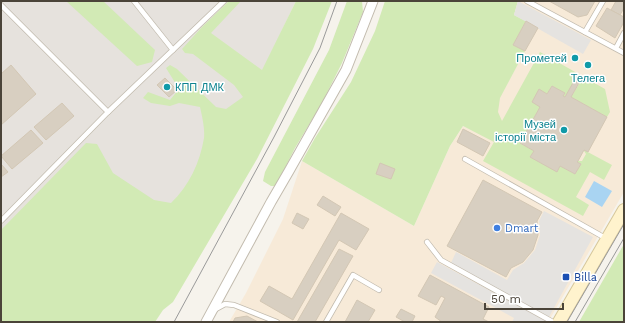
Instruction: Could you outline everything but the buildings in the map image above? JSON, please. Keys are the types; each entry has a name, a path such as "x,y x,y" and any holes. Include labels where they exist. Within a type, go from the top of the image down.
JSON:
{"main road":[{"path":"559,322 624,210"}],"street":[{"path":"206,322 271,202 290,171 346,70 373,1"}],"lane":[{"path":"134,1 173,50"},
{"path":"1,221 108,112 224,1"},
{"path":"527,1 624,53"},
{"path":"585,32 603,1"},
{"path":"1,5 108,112"},
{"path":"616,48 624,33"},
{"path":"465,159 607,239"},
{"path":"427,242 441,260 553,322"},
{"path":"326,322 353,275 379,290"},
{"path":"212,311 225,304 234,305 277,322"}],"shaded area":[{"path":"1,1 296,1 263,70 153,276 1,322"},
{"path":"518,1 624,1 624,192 548,322 229,322 246,293 283,219 302,161 414,226 450,146 463,126 480,134 525,51 513,45 526,21 514,15"},
{"path":"518,1 591,40 583,54 514,15"},
{"path":"544,211 593,237 549,317 451,263 456,252 507,280 513,270 524,263 535,250 540,235 539,221"},
{"path":"437,262 548,322 512,322 514,318 431,273"}],"green space":[{"path":"66,1 103,1 155,50 152,62 137,66"},
{"path":"229,1 241,1 211,33 262,70 296,1 332,1 313,49 257,159 173,302 163,310 155,322 1,322 1,230 86,143 97,144 113,173 154,200 171,203 183,189 197,165 204,138 200,107 179,103 170,106 151,103 143,98 148,92 170,100 179,89 166,68 170,65 177,69 216,107 226,109 243,97 234,85 193,54 185,53 182,49"},
{"path":"347,1 362,1 363,12 342,63 322,103 295,148 276,186 271,186 263,181 265,172 329,50"},
{"path":"385,1 518,1 514,15 526,21 513,45 525,51 500,98 498,112 502,121 540,52 605,89 610,112 607,117 571,97 579,84 575,81 565,97 563,96 565,93 552,86 547,94 539,90 540,107 520,143 534,151 530,157 557,171 560,166 575,174 581,164 577,162 582,161 586,154 584,150 612,165 604,180 590,172 576,197 589,205 583,216 483,161 494,142 463,126 450,146 414,226 302,161 351,82 375,31"},
{"path":"624,244 624,322 579,322"}],"water":[{"path":"594,181 612,191 602,207 585,197"}],"tram line":[{"path":"174,322 274,137 320,48 337,1"},
{"path":"567,322 624,224"},
{"path":"575,322 624,238"}],"place":[{"name":"Прометей","path":"575,58"},
{"name":"Телега","path":"588,65"},
{"name":"КПП ДМК","path":"167,87"},
{"name":"Музей історії міста","path":"564,130"},
{"name":"Dmart","path":"497,228"},
{"name":"Billa","path":"566,277"}]}
